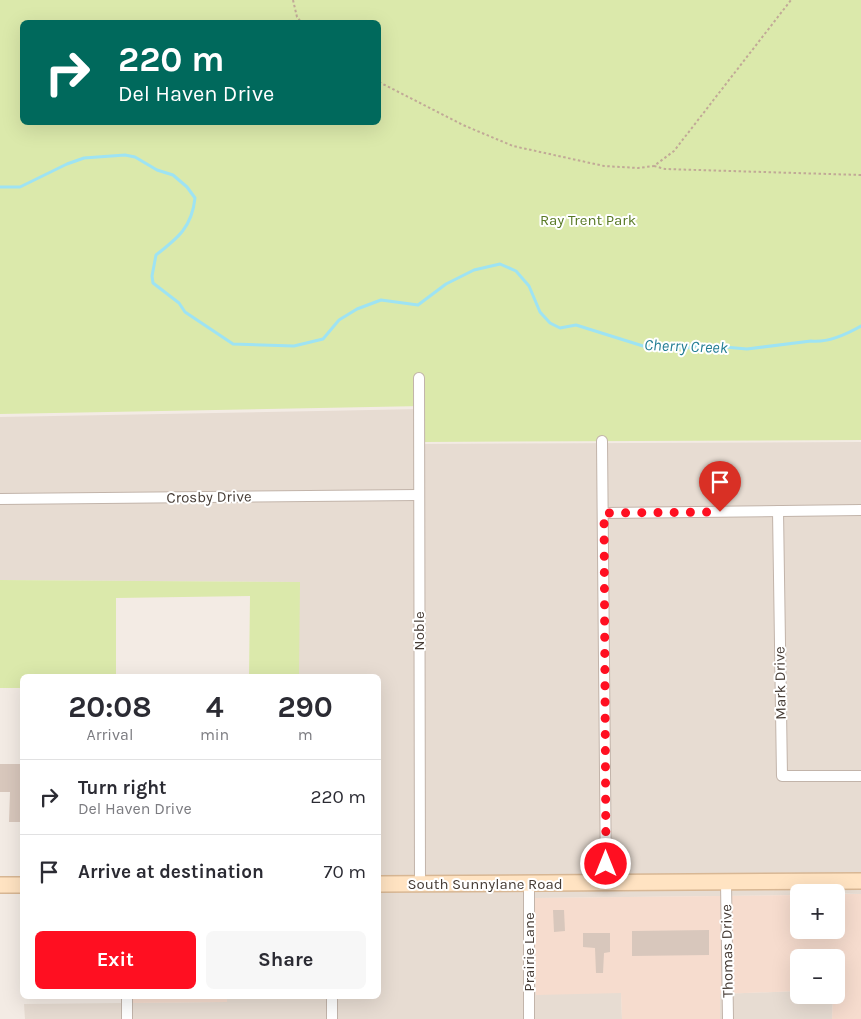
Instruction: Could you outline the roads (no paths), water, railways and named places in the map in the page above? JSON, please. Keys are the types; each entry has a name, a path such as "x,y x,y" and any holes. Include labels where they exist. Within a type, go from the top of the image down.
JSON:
{"main road":[{"name":"South Sunnylane Road","path":"381,884 606,884 861,880"},
{"path":"0,885 20,885"}],"street":[{"name":"Noble","path":"419,378 420,884"},
{"path":"602,441 606,884"},
{"name":"Crosby Drive","path":"0,500 418,495"},
{"path":"604,513 861,510"},
{"name":"Mark Drive","path":"778,511 782,776 861,776"},
{"name":"Thomas Drive","path":"726,882 728,1019"},
{"name":"Prairie Lane","path":"529,884 529,1019"},
{"path":"127,999 127,1019"},
{"path":"332,999 332,1019"}],"waterway":[{"name":"Cherry Creek","path":"0,187 20,187 67,164 84,158 125,155 135,157 157,170 173,175 187,187 195,198 191,217 183,231 156,255 152,276 153,283 179,303 185,312 233,344 294,346 323,339 339,320 357,309 381,300 418,305 446,284 474,270 500,264 516,271 529,286 540,312 550,323 560,328 576,325 643,346 686,348 702,345 747,349 824,341 844,335 861,326"}],"park label":[{"name":"Ray Trent Park","path":"588,220"}]}
